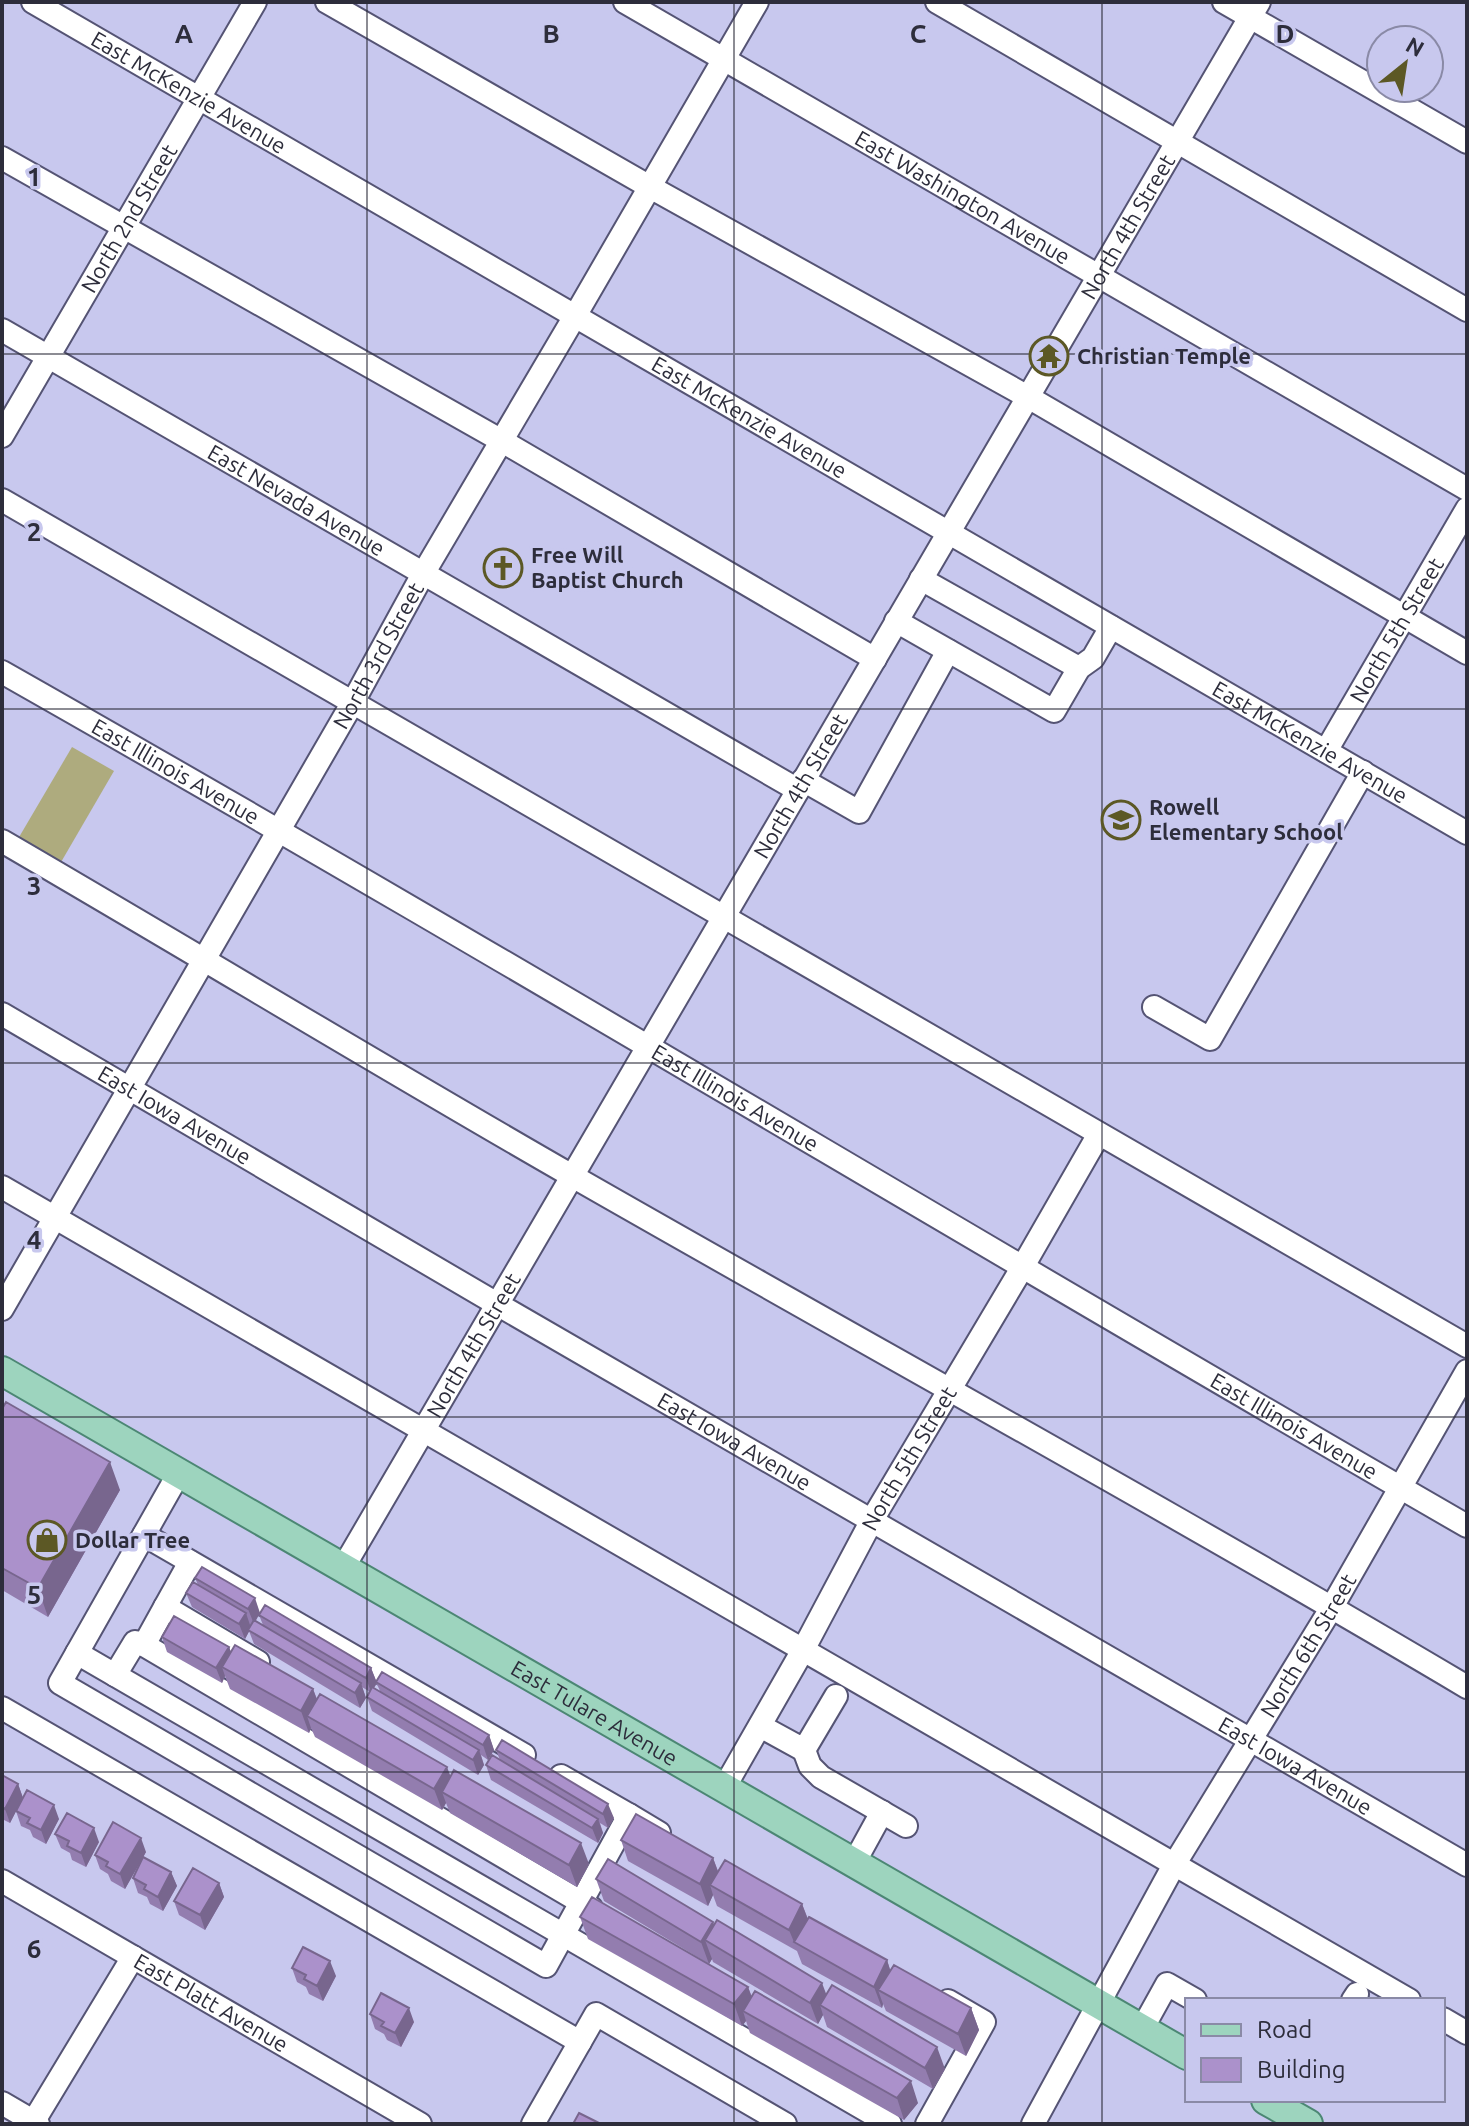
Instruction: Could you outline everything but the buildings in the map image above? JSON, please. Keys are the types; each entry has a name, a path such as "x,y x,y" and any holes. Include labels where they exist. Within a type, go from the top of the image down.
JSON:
{"main road":[{"name":"East Tulare Avenue","path":"5,1381 179,1473 1185,2054"},
{"path":"1271,2102 1299,2113"}],"street":[{"name":"East McKenzie Avenue","path":"33,2 1467,833"},
{"name":"North 2nd Street","path":"2,436 255,2"},
{"path":"327,2 650,187 1028,397 1467,653"},
{"name":"East Washington Avenue","path":"625,2 1467,489"},
{"name":"North 3rd Street","path":"2,1309 353,702 423,574 757,2"},
{"path":"937,2 1467,310"},
{"path":"1224,2 1254,10 1467,142"},
{"name":"North 4th Street","path":"343,1568 1254,10"},
{"path":"2,158 502,441 875,659"},
{"name":"East Nevada Avenue","path":"2,330 423,574 801,785 859,812 948,651"},
{"path":"2,500 1467,1346"},
{"name":"North 5th Street","path":"1326,751 1467,509"},
{"path":"921,579 1079,668"},
{"path":"896,621 1054,711 1079,668 1093,658 1111,627"},
{"name":"East Illinois Avenue","path":"2,672 279,829 1022,1268 1467,1526"},
{"path":"1154,1007 1210,1039 1363,772"},
{"path":"2,841 572,1176 951,1389 1467,1687"},
{"name":"East Iowa Avenue","path":"2,1014 1467,1865"},
{"name":"North 5th Street","path":"724,1788 803,1650 872,1520 1099,1134"},
{"path":"2,1187 1406,1998"},
{"name":"North 6th Street","path":"1039,2122 1174,1865 1332,1607 1467,1371"},
{"path":"179,1473 60,1683 546,1966 629,1815"},
{"path":"144,1535 684,1847"},
{"path":"144,1645 190,1562"},
{"path":"165,1607 275,1671"},
{"path":"115,1675 135,1642 144,1645 608,1918"},
{"path":"77,1653 890,2124"},
{"path":"804,1750 836,1696"},
{"path":"2,1708 580,2042"},
{"path":"760,1726 804,1750 810,1766 821,1777 906,1826"},
{"path":"854,1863 882,1812"},
{"name":"East Platt Avenue","path":"2,1881 420,2124"},
{"path":"2,2103 34,2123 133,1957"},
{"path":"1142,2029 1167,1984 1192,1998"},
{"path":"929,1990 984,2022 952,2064 929,2110"},
{"path":"533,2124 596,2014 785,2124"},
{"path":"1445,2020 1467,2033"}],"shaded area":[{"path":"72,747 114,771 57,869 15,844"}],"place":[{"name":"Christian Temple","path":"1049,356"},
{"name":"Free Will Baptist Church","path":"503,568"},
{"name":"Rowell Elementary School","path":"1121,820"},
{"name":"Dollar Tree","path":"47,1540"}]}
